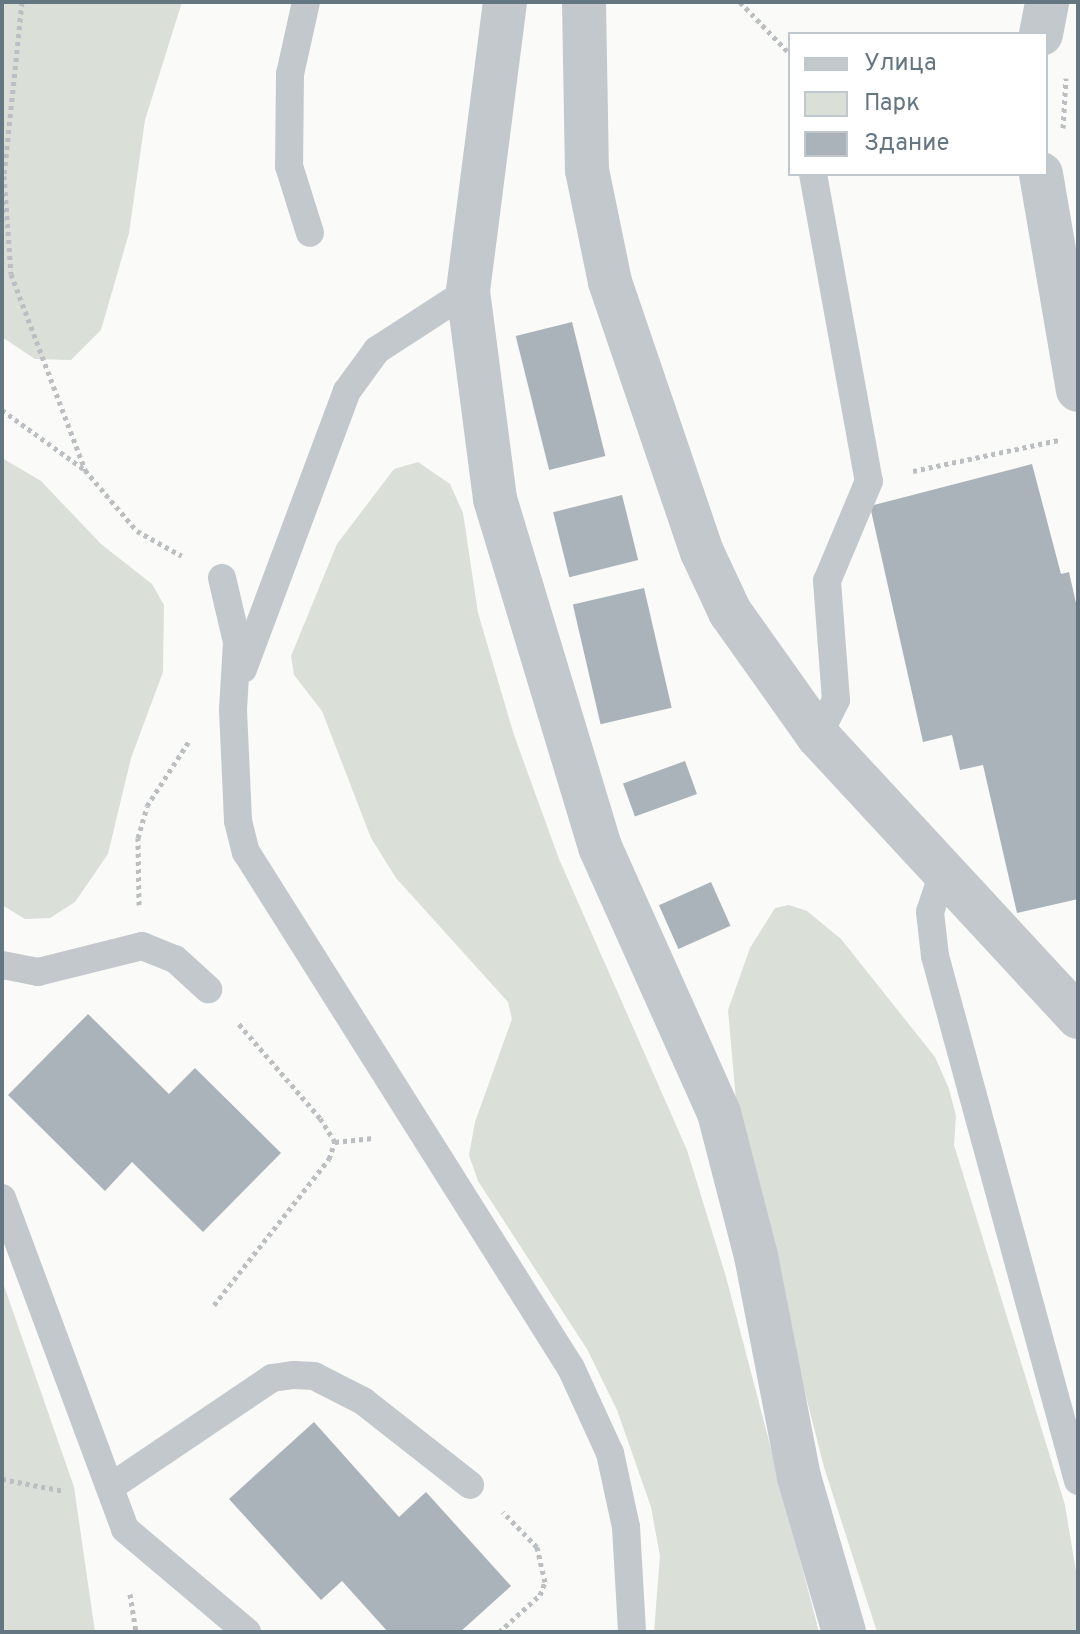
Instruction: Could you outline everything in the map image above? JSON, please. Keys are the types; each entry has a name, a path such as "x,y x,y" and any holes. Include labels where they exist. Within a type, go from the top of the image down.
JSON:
{"street":[{"path":"505,2 468,291 495,499 520,592 600,847 719,1113 756,1256 799,1477 844,1632"},
{"path":"584,2 587,170 610,282 702,552 730,612 818,736 1078,1017"},
{"path":"1041,32 1047,2"},
{"path":"1053,158 1078,390"}],"lane":[{"path":"306,2 290,74 289,166 310,233"},
{"path":"813,176 869,481 827,581 836,700 818,736"},
{"path":"236,689 347,391 377,350 468,291"},
{"path":"222,578 236,631 238,821 246,852 571,1368 610,1453 626,1527 632,1632"},
{"path":"944,870 930,912 935,956 1078,1481"},
{"path":"2,965 38,972 142,946 175,959 208,989"},
{"path":"2,1198 112,1486 125,1529 247,1632"},
{"path":"112,1486 272,1378 294,1375 314,1376 363,1401 470,1485"}],"path":[{"path":"22,2 4,176 11,274 85,470"},
{"path":"740,2 788,52"},
{"path":"1053,158 1067,68"},
{"path":"2,410 85,470 137,531 222,578"},
{"path":"869,481 1063,440"},
{"path":"142,946 136,873 138,838 147,806 169,767 236,689"},
{"path":"214,1305 329,1159 335,1142 320,1118 247,1034"},
{"path":"2,1479 74,1492 112,1486"},
{"path":"499,1632 540,1595 545,1582 537,1547 516,1522"}],"green space":[{"path":"2,2 182,2 145,120 129,233 101,330 71,360 35,359 2,337"},
{"path":"2,458 41,481 101,544 152,584 164,605 163,672 131,758 108,854 75,902 50,918 25,919 2,905"},
{"path":"418,462 450,484 463,513 478,613 514,735 559,859 687,1150 726,1277 819,1632 654,1632 660,1556 651,1507 617,1410 587,1349 478,1181 469,1155 475,1122 512,1019 508,1002 396,878 371,838 322,711 294,675 291,656 337,544 394,469"},
{"path":"789,905 807,911 841,939 935,1057 949,1089 956,1116 954,1145 1065,1505 1078,1584 1078,1632 877,1632 824,1467 739,1134 728,1010 750,948 775,908"},
{"path":"2,1280 74,1487 95,1632 2,1632"}],"building":[{"path":"572,322 605,456 549,470 516,336"},
{"path":"1032,464 1061,574 1069,572 1078,612 1078,899 1017,913 983,765 960,770 952,735 923,742 870,506"},
{"path":"622,495 638,560 569,577 553,512"},
{"path":"644,588 672,708 601,724 573,604"},
{"path":"685,761 697,794 635,816 623,784"},
{"path":"711,882 731,926 678,949 659,905"},
{"path":"88,1014 169,1094 195,1068 281,1153 203,1232 132,1162 105,1191 8,1095"},
{"path":"314,1422 399,1517 426,1492 511,1586 460,1632 388,1632 342,1581 321,1600 229,1499"}]}
